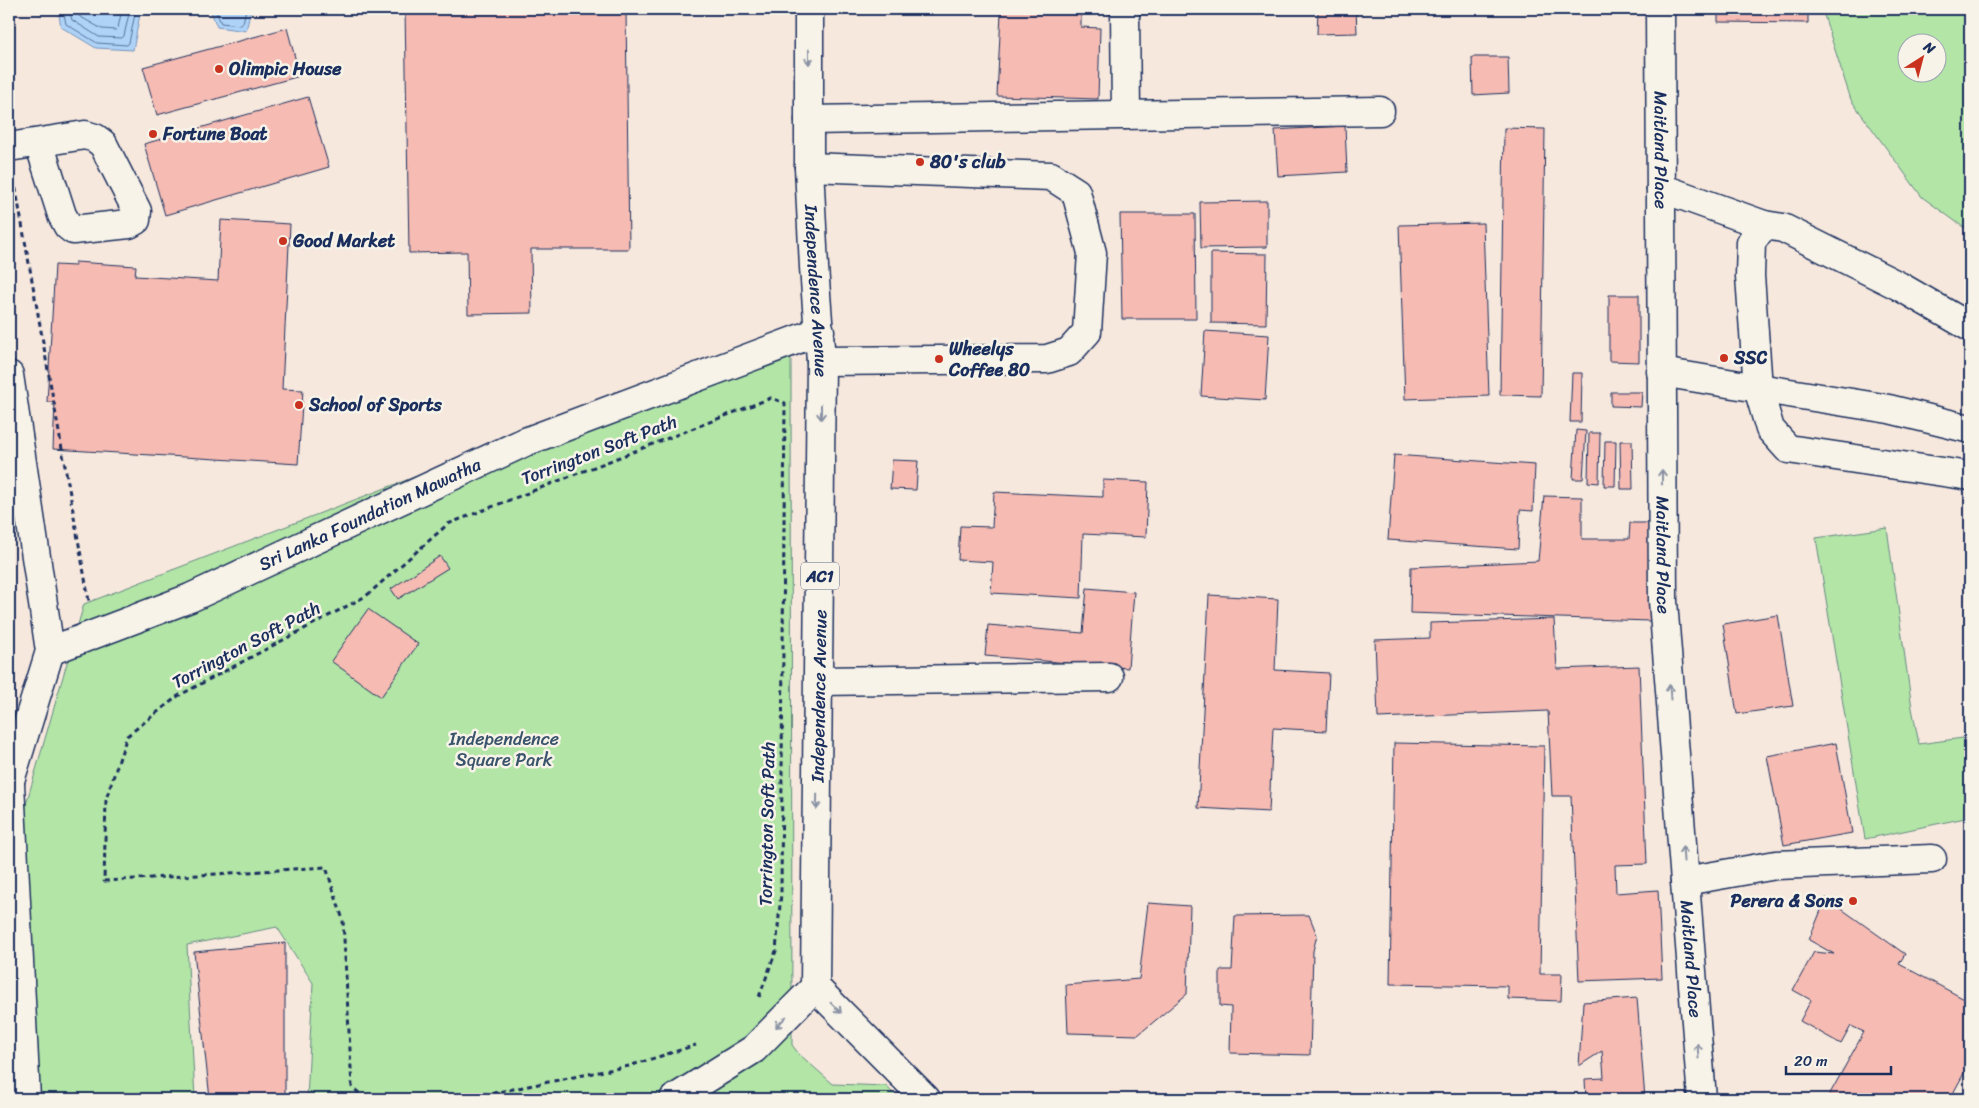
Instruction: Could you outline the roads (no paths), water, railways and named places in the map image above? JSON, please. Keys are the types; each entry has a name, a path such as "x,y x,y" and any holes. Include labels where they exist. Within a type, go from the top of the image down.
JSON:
{"street":[{"name":"Independence Avenue","path":"810,9 809,167 821,361 820,681 815,987"},
{"path":"1125,9 1126,115"},
{"name":"Maitland Place","path":"1660,9 1663,601 1702,1099"},
{"path":"810,120 1380,111"},
{"path":"10,158 40,142"},
{"path":"809,167 1051,176 1076,192 1092,254 1087,332 1069,352 1047,360 821,361"},
{"path":"1661,188 1764,225 1783,228 1900,286 1970,327"},
{"path":"1764,225 1751,242 1750,276 1758,388 1770,429 1788,449 1970,476"},
{"name":"Sri Lanka Foundation Mawatha","path":"50,651 190,598 525,442 820,330"},
{"path":"1661,372 1889,409 1970,429"},
{"path":"9,375 50,651 9,784 12,888 26,1099"},
{"path":"820,681 1109,677"},
{"path":"1685,881 1776,865 1932,859"},
{"path":"674,1099 754,1049 815,987 926,1099"}],"water":[{"path":"58,9 141,9 133,50 96,48 61,27"},
{"path":"210,9 251,9 246,31 217,27"}],"place":[{"name":"Olimpic House","path":"219,69"},
{"name":"Fortune Boat","path":"153,134"},
{"name":"80's club","path":"920,162"},
{"name":"Good Market","path":"283,241"},
{"name":"SSC","path":"1724,358"},
{"name":"Wheelys Coffee 80","path":"939,359"},
{"name":"School of Sports","path":"299,405"},
{"name":"Perera & Sons","path":"1853,901"}],"park label":[{"name":"Independence Square Park","path":"504,750"}]}
